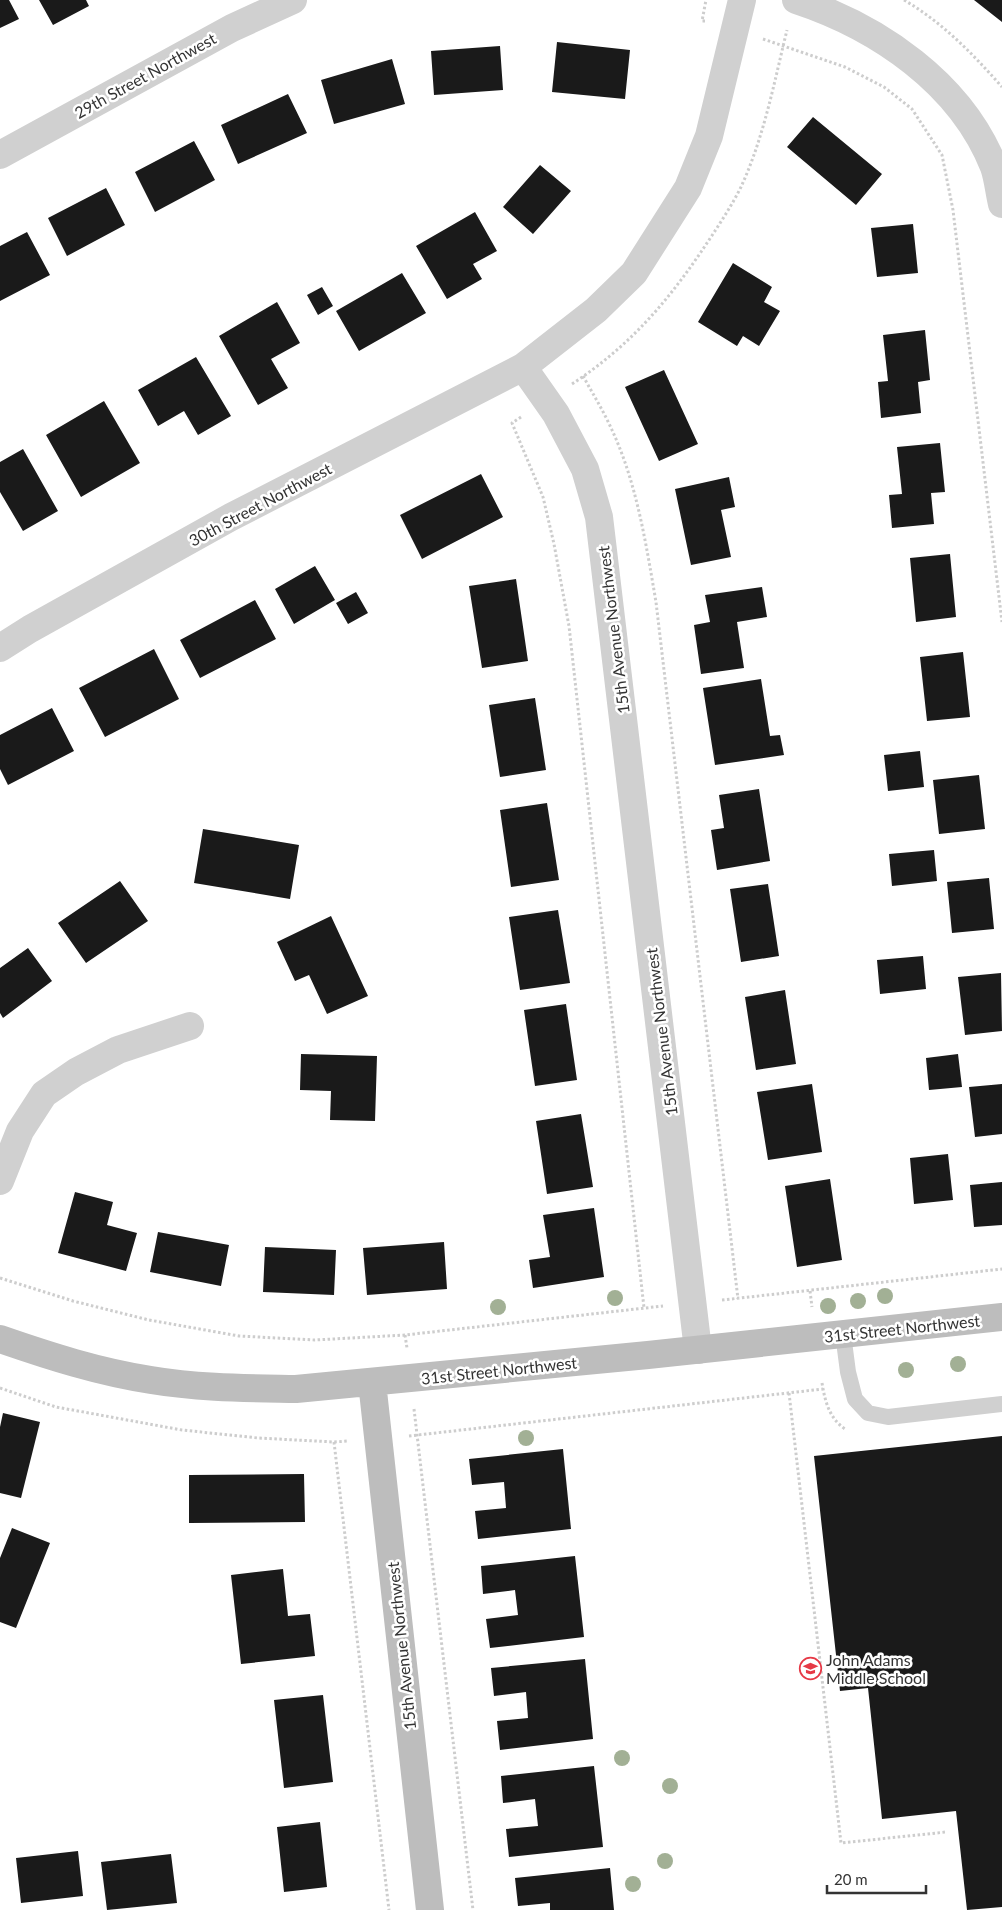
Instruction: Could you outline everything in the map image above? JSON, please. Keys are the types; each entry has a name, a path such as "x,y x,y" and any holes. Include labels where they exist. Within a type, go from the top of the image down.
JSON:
{"street":[{"name":"29th Street Northwest","path":"0,155 232,28 293,0"},
{"path":"524,367 596,310 634,273 684,195 710,136 742,0"},
{"path":"796,0 822,9 867,31 897,49 931,78 961,109 980,137 994,168 1002,204"},
{"name":"30th Street Northwest","path":"0,648 30,629 231,517 524,367"},
{"name":"15th Avenue Northwest","path":"524,367 556,414 585,469 599,517 698,1350"},
{"path":"0,1180 20,1131 44,1094 76,1072 118,1050 190,1026"},
{"name":"31st Street Northwest","path":"0,1339 61,1359 152,1381 246,1388 296,1389 698,1350 1002,1317"},
{"name":"15th Avenue Northwest","path":"372,1382 430,1910"}],"lane":[{"path":"843,1334 848,1372 855,1399 868,1413 888,1417 1002,1404"}],"path":[{"path":"702,21 706,0"},
{"path":"904,0 925,12 972,52 1002,87"},
{"path":"783,44 845,67 884,87 912,110 942,155 953,210 1002,622"},
{"path":"583,376 612,430 631,481 645,537 656,602 738,1299 1002,1269"},
{"path":"0,1278 73,1301 149,1320 248,1337 315,1340 405,1335 644,1308 569,626 543,497 512,423"},
{"path":"0,1388 56,1407 182,1430 258,1438 334,1442 417,1435 823,1389"},
{"path":"789,1393 841,1843 946,1832"},
{"path":"417,1435 473,1910"},
{"path":"334,1442 389,1910"}],"building":[{"path":"0,0 9,0 19,19 0,28"},
{"path":"39,0 86,0 89,6 53,25"},
{"path":"974,0 1002,0 1002,22"},
{"path":"557,42 630,50 625,99 552,92"},
{"path":"500,46 503,90 434,95 431,51"},
{"path":"392,59 405,104 334,124 321,80"},
{"path":"288,94 307,133 238,164 221,125"},
{"path":"813,117 882,174 856,205 787,147"},
{"path":"194,141 215,180 155,212 135,172"},
{"path":"540,165 571,191 533,234 503,207"},
{"path":"106,188 125,225 67,256 48,218"},
{"path":"475,212 497,251 473,264 482,279 447,299 416,246"},
{"path":"913,224 918,273 877,277 871,228"},
{"path":"27,232 50,275 0,301 0,246"},
{"path":"733,263 772,287 764,302 780,311 759,346 743,336 737,346 698,322"},
{"path":"402,273 426,313 359,351 336,311"},
{"path":"322,287 333,306 318,315 307,295"},
{"path":"277,302 300,343 271,359 288,388 258,405 219,336"},
{"path":"925,330 930,380 918,382 921,413 881,418 878,382 888,381 883,335"},
{"path":"196,357 231,416 198,435 184,411 158,426 138,390"},
{"path":"664,370 698,444 659,461 625,387"},
{"path":"104,401 140,463 81,497 46,435"},
{"path":"940,443 945,492 931,493 934,524 892,528 889,495 902,494 897,447"},
{"path":"23,449 58,511 23,531 0,492 0,462"},
{"path":"481,474 503,517 422,559 400,515"},
{"path":"729,477 735,507 721,510 731,557 691,565 675,489"},
{"path":"950,554 956,617 916,622 910,558"},
{"path":"315,566 335,600 294,624 275,589"},
{"path":"516,579 528,661 482,668 469,586"},
{"path":"762,587 767,617 737,622 744,668 701,674 694,625 710,622 705,595"},
{"path":"356,592 368,613 348,624 336,603"},
{"path":"255,600 276,639 200,678 180,640"},
{"path":"154,649 179,699 105,737 79,688"},
{"path":"963,652 970,717 927,721 920,657"},
{"path":"761,679 770,736 780,735 784,755 715,765 703,688"},
{"path":"535,698 546,770 500,777 489,705"},
{"path":"52,708 74,751 8,785 0,769 0,735"},
{"path":"920,751 924,787 888,791 884,755"},
{"path":"979,775 985,829 939,834 933,780"},
{"path":"759,789 770,861 717,870 711,830 724,828 719,795"},
{"path":"547,803 559,880 511,887 500,810"},
{"path":"203,829 299,845 290,899 194,883"},
{"path":"934,850 937,881 892,886 889,854"},
{"path":"989,878 994,929 952,933 947,882"},
{"path":"120,881 148,921 86,963 58,923"},
{"path":"768,884 779,956 741,962 730,889"},
{"path":"558,910 570,983 520,990 509,917"},
{"path":"331,916 368,996 327,1014 309,975 295,981 277,942"},
{"path":"28,948 52,981 3,1018 0,1013 0,968"},
{"path":"923,956 926,989 880,994 877,960"},
{"path":"1001,973 1002,1031 965,1035 958,977"},
{"path":"785,990 796,1064 756,1070 745,997"},
{"path":"566,1004 577,1080 535,1086 524,1010"},
{"path":"301,1054 377,1056 375,1121 330,1120 331,1091 300,1090"},
{"path":"958,1054 962,1087 929,1090 926,1058"},
{"path":"812,1084 822,1152 768,1160 757,1092"},
{"path":"1002,1084 1002,1134 975,1137 969,1087"},
{"path":"581,1114 593,1187 547,1194 536,1121"},
{"path":"948,1154 953,1200 914,1204 910,1158"},
{"path":"830,1179 842,1260 797,1267 785,1186"},
{"path":"1002,1182 1002,1225 974,1227 970,1185"},
{"path":"75,1192 113,1202 107,1225 137,1233 126,1271 58,1253"},
{"path":"594,1208 604,1277 533,1288 529,1260 550,1257 543,1215"},
{"path":"158,1232 229,1245 221,1286 150,1272"},
{"path":"444,1242 447,1289 367,1295 363,1248"},
{"path":"265,1247 336,1250 334,1295 263,1292"},
{"path":"3,1413 40,1422 21,1498 0,1493 0,1427"},
{"name":"John Adams Middle School","path":"1002,1436 1002,1907 967,1910 956,1811 882,1819 868,1688 840,1691 814,1456"},
{"path":"563,1449 571,1529 478,1539 475,1511 506,1508 504,1482 472,1485 469,1459"},
{"path":"304,1474 305,1522 189,1523 189,1475"},
{"path":"12,1528 50,1543 16,1628 0,1622 0,1558"},
{"path":"575,1556 584,1637 490,1648 486,1619 518,1615 515,1590 483,1594 481,1566"},
{"path":"283,1569 288,1616 310,1614 315,1656 241,1664 231,1575"},
{"path":"585,1659 593,1739 500,1750 497,1721 528,1718 526,1692 494,1696 491,1668"},
{"path":"323,1695 333,1782 284,1788 274,1700"},
{"path":"594,1766 603,1847 509,1857 506,1829 538,1826 535,1799 503,1803 501,1776"},
{"path":"320,1822 327,1887 284,1892 277,1827"},
{"path":"78,1851 83,1896 21,1903 16,1858"},
{"path":"171,1854 177,1903 107,1910 101,1862"},
{"path":"610,1868 614,1910 550,1910 550,1903 518,1906 515,1878"}],"place":[{"name":"John Adams Middle School","path":"810,1668"}]}
